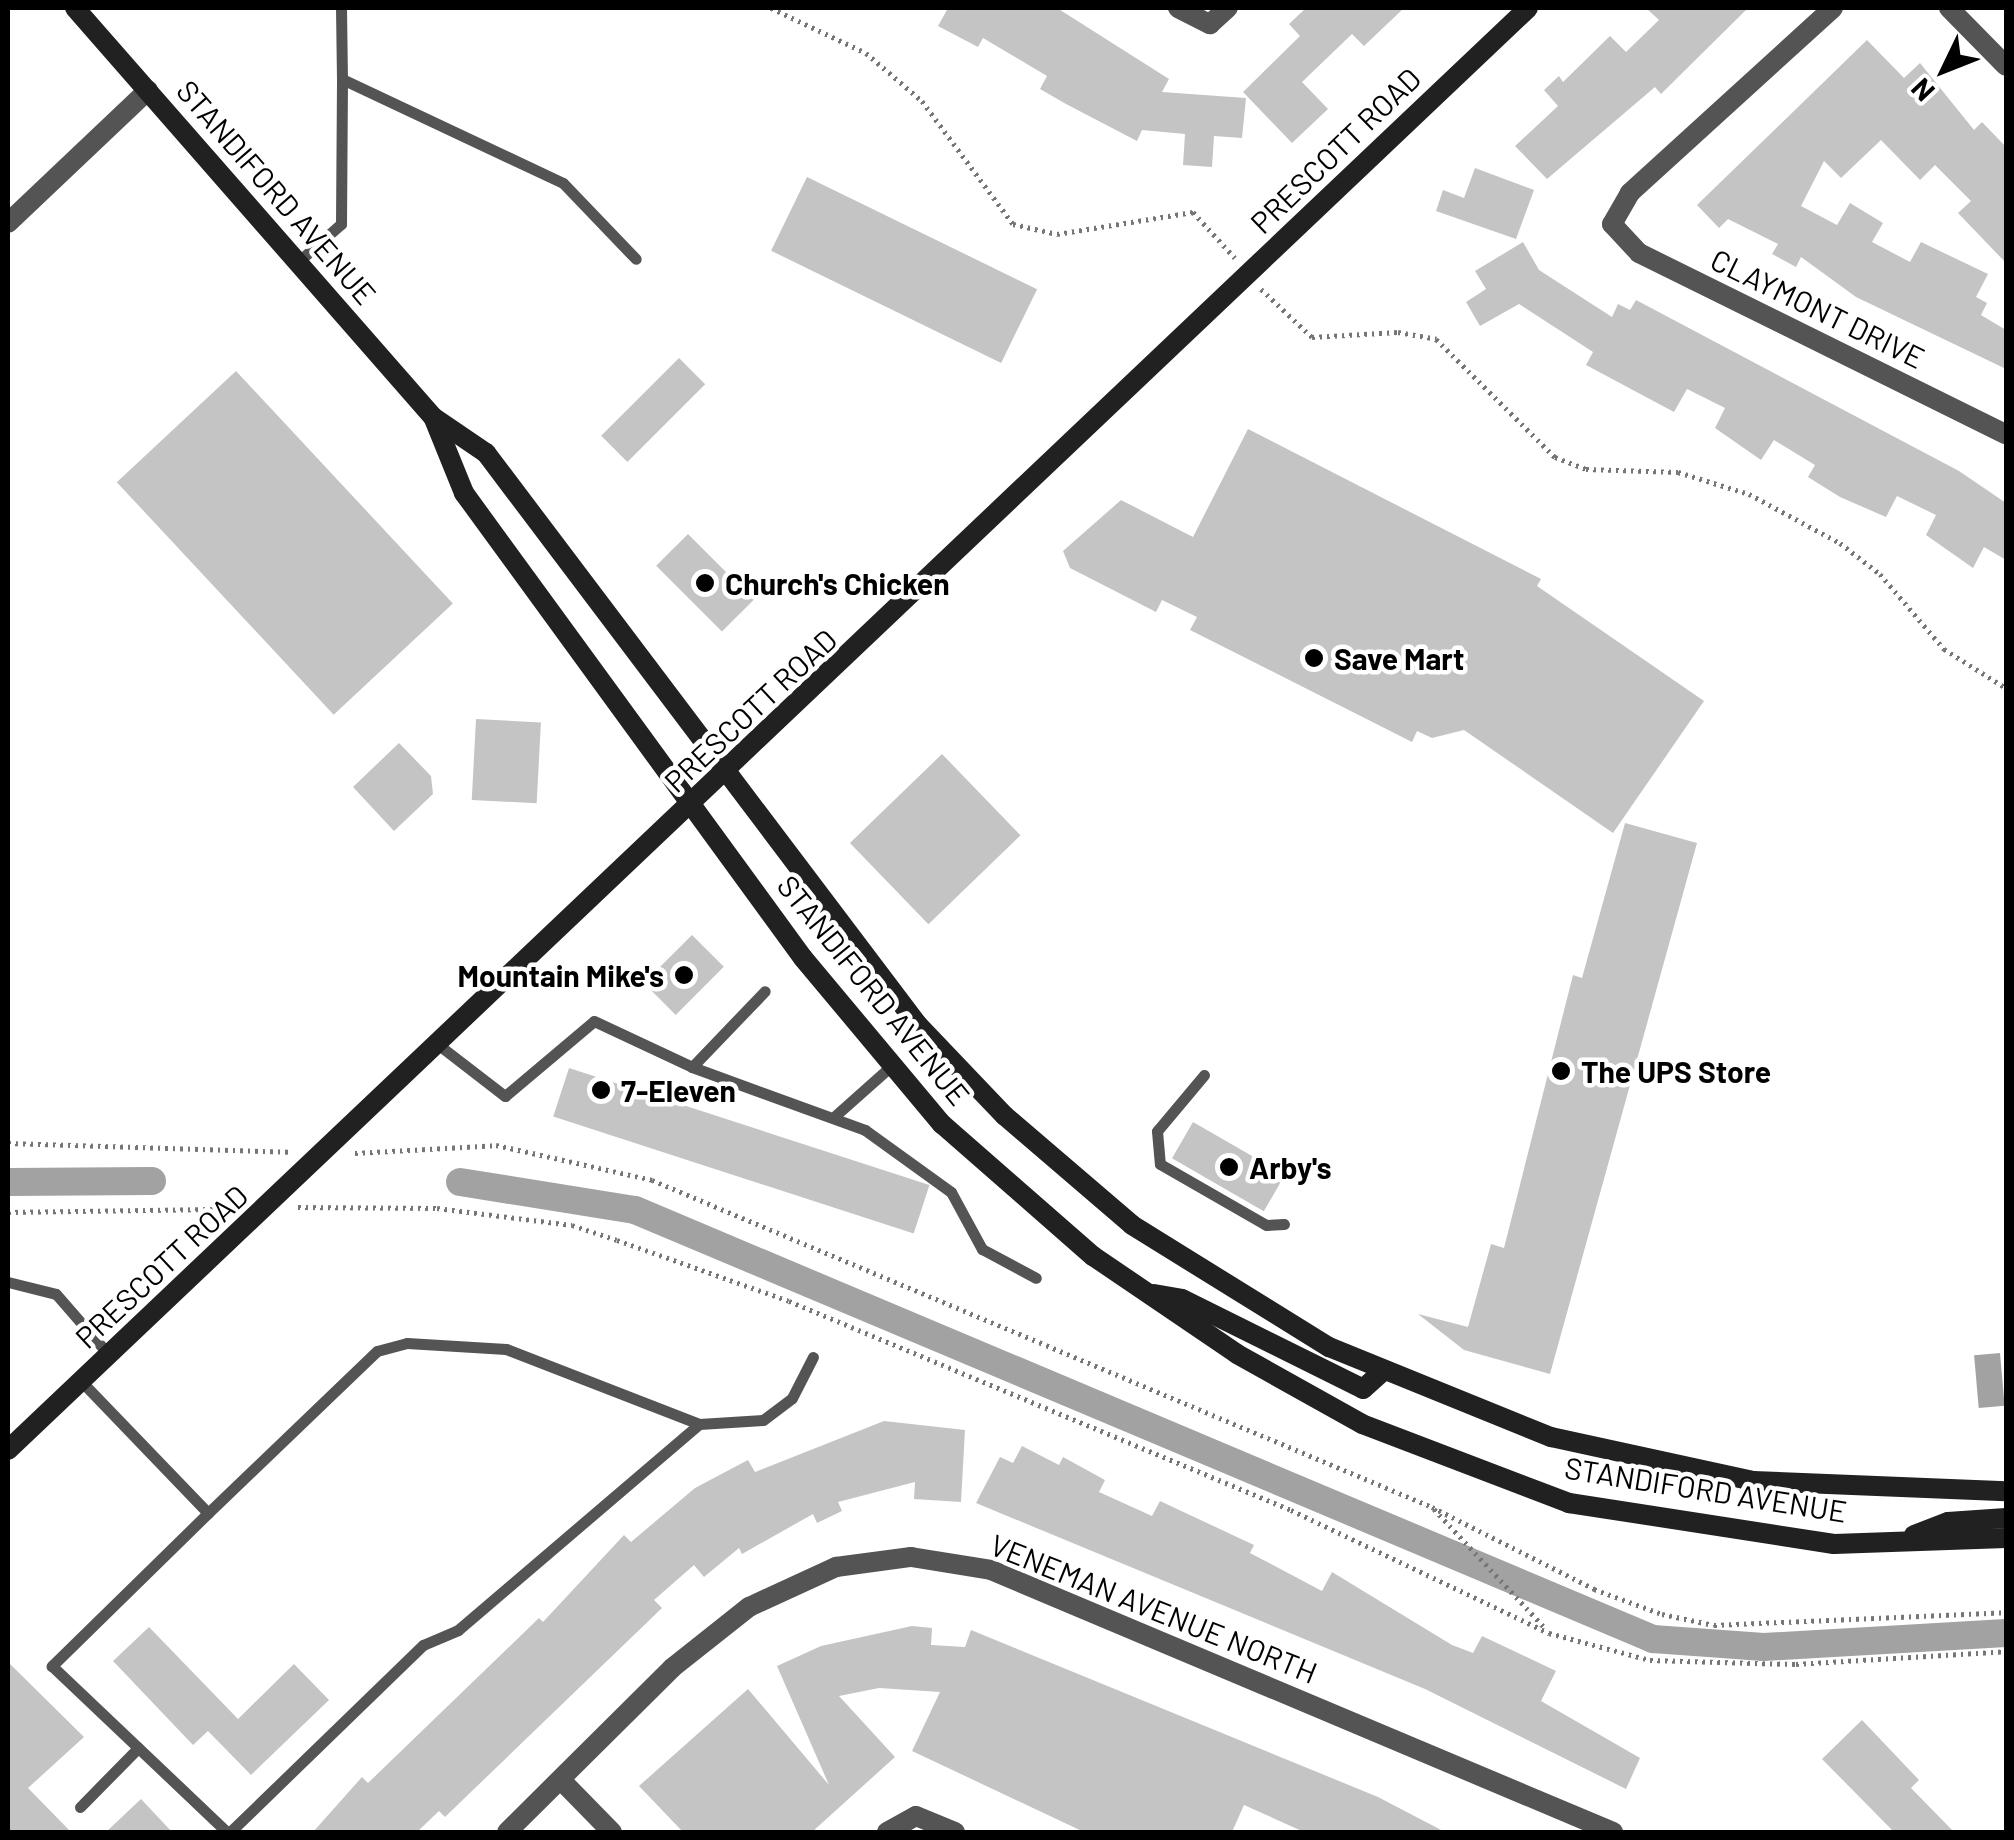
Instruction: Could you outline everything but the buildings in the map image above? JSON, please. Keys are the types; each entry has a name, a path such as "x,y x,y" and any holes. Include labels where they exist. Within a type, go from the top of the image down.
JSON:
{"main road":[{"name":"STANDIFORD AVENUE","path":"75,8 433,417 486,453 917,1024 1041,1150 1206,1277 1382,1372 1552,1437 1679,1468 1841,1489 2006,1490"},
{"name":"PRESCOTT ROAD","path":"8,1450 692,807 1528,8"},
{"name":"STANDIFORD AVENUE","path":"433,417 464,493 692,807 890,1066 1001,1178 1147,1293 1362,1424 1570,1504 1834,1544 2006,1538"},
{"path":"1147,1293 1182,1299 1362,1388 1382,1372"},
{"path":"1898,1540 1948,1522 2006,1518"}],"street":[{"path":"1178,8 1210,24 1228,8"},
{"name":"CLAYMONT DRIVE","path":"1832,8 1630,193 1612,224 1639,253 2006,434"},
{"path":"1950,8 2006,66"},
{"path":"8,223 148,90"},
{"name":"VENEMAN AVENUE NORTH","path":"508,1832 712,1632 749,1607 836,1568 912,1557 991,1570 1613,1832"},
{"path":"561,1780 612,1832"},
{"path":"886,1832 908,1816 955,1832"}],"lane":[{"path":"299,260 341,224 341,8"},
{"path":"342,79 563,183 636,260"},
{"path":"692,1067 765,992"},
{"path":"440,1046 486,1089 504,1096 594,1021 692,1067 836,1115 920,1165 951,1192 982,1249 1036,1278"},
{"path":"836,1115 890,1066"},
{"path":"1204,1075 1157,1131 1160,1164 1266,1225 1284,1224"},
{"path":"8,1282 56,1294 109,1355"},
{"path":"699,1424 458,1630 424,1645 229,1832 52,1666 377,1351 407,1343 506,1349 699,1424 763,1420 792,1398 814,1358"},
{"path":"82,1381 208,1513"},
{"path":"80,1808 138,1748"}],"path":[{"path":"771,8 866,52 922,100 1013,224 1057,234 1193,212 1218,238"},
{"path":"1282,316 1334,341 1398,332 1436,339 1555,457 1586,469 1678,472 1749,494 1840,542 1880,574 1944,649 2006,688"},
{"path":"8,1143 326,1154 496,1146 652,1180 1432,1507 1594,1589 1714,1625 2006,1612"},
{"path":"8,1212 438,1208 572,1225 789,1301 1274,1502 1548,1632 1650,1660 1708,1665 2006,1651"},
{"path":"1432,1507 1548,1632"}],"shaded area":[{"path":"2000,1353 2005,1406 1979,1408 1974,1355"}],"waterway":[{"path":"8,1182 152,1181"},
{"path":"460,1182 635,1210 1653,1639 1764,1647 2006,1633"}],"place":[{"name":"Church's Chicken","path":"705,583"},
{"name":"Save Mart","path":"1314,658"},
{"name":"Mountain Mike's","path":"684,975"},
{"name":"The UPS Store","path":"1561,1071"},
{"name":"7-Eleven","path":"601,1090"},
{"name":"Arby's","path":"1229,1167"}]}
